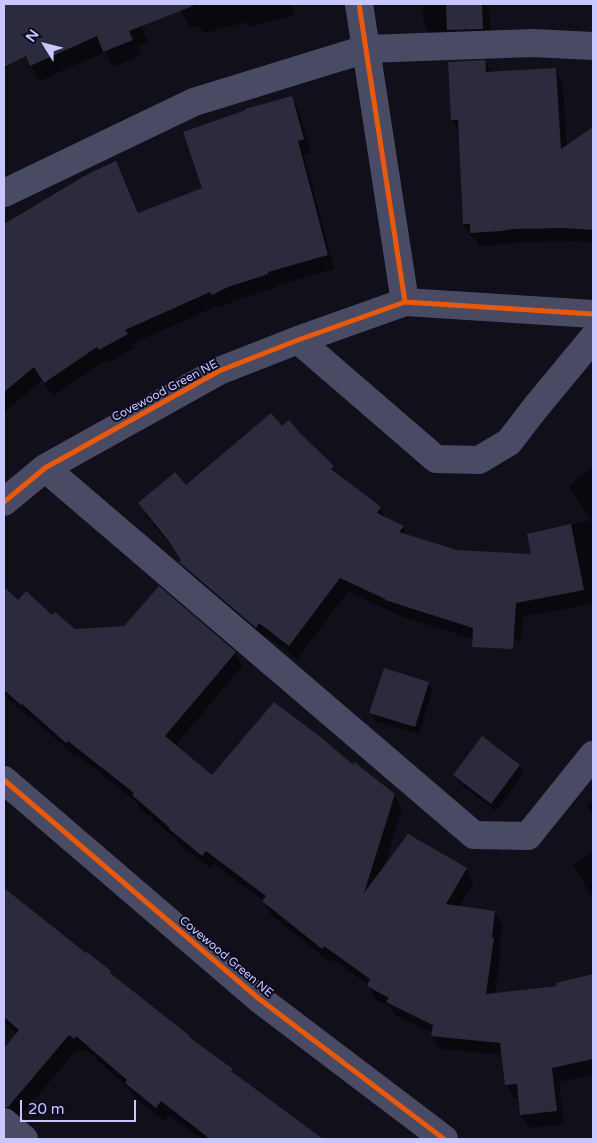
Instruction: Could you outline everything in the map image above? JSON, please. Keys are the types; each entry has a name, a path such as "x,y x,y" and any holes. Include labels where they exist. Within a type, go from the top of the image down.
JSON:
{"street":[{"path":"359,4 405,302"},
{"path":"4,193 194,102 366,49 533,43 593,46"},
{"name":"Covewood Green NE","path":"4,502 44,468 219,371 298,340 405,302 593,314"},
{"path":"298,340 436,459 479,460 510,442 536,407 593,338"},
{"path":"44,468 474,835 528,836 593,755"},
{"name":"Covewood Green NE","path":"4,780 258,998 444,1139"},
{"path":"4,1122 24,1139"}],"building":[{"path":"4,4 193,4 193,6 129,31 133,40 103,52 97,36 30,66 26,56 4,67"},
{"path":"446,4 482,4 483,29 447,30"},
{"path":"485,60 486,72 556,68 561,149 593,127 593,230 565,228 512,229 470,233 470,224 463,224 458,120 451,120 448,62"},
{"path":"292,96 304,139 298,141 328,255 268,272 268,274 228,287 212,295 210,292 125,330 128,334 99,350 97,347 44,383 34,367 4,392 4,224 88,174 116,161 138,213 202,188 183,132 245,109"},
{"path":"271,413 282,426 289,420 334,466 331,469 381,507 377,513 404,526 399,532 457,550 531,554 527,534 571,524 584,590 516,603 513,649 472,647 473,628 385,600 340,578 289,646 259,623 256,628 179,562 181,560 168,540 138,503 175,472 186,485"},
{"path":"159,586 236,652 165,736 212,775 274,702 322,738 353,765 354,762 395,794 364,893 408,834 467,868 446,904 495,911 492,937 494,938 486,994 557,986 556,983 593,974 593,1059 552,1068 557,1111 520,1115 517,1084 505,1085 500,1043 431,1036 433,1025 386,1002 389,998 367,986 370,979 324,946 322,949 262,901 266,896 206,851 202,856 132,795 134,793 68,741 66,743 4,690 4,587 18,600 26,591 52,615 55,612 75,629 124,626"},
{"path":"384,668 429,682 415,727 369,713"},
{"path":"482,736 520,765 491,804 453,775"},
{"path":"4,888 111,971 110,973 189,1037 233,1069 231,1071 323,1139 210,1139 161,1101 156,1108 125,1083 127,1080 76,1036 74,1039 69,1035 8,1107 4,1107 4,1048 19,1030 4,1017"}],"cycle path":[{"path":"359,4 405,302"},
{"path":"4,502 45,468 219,371 298,340 405,302 593,314"},
{"path":"4,780 258,998 444,1139"}]}
